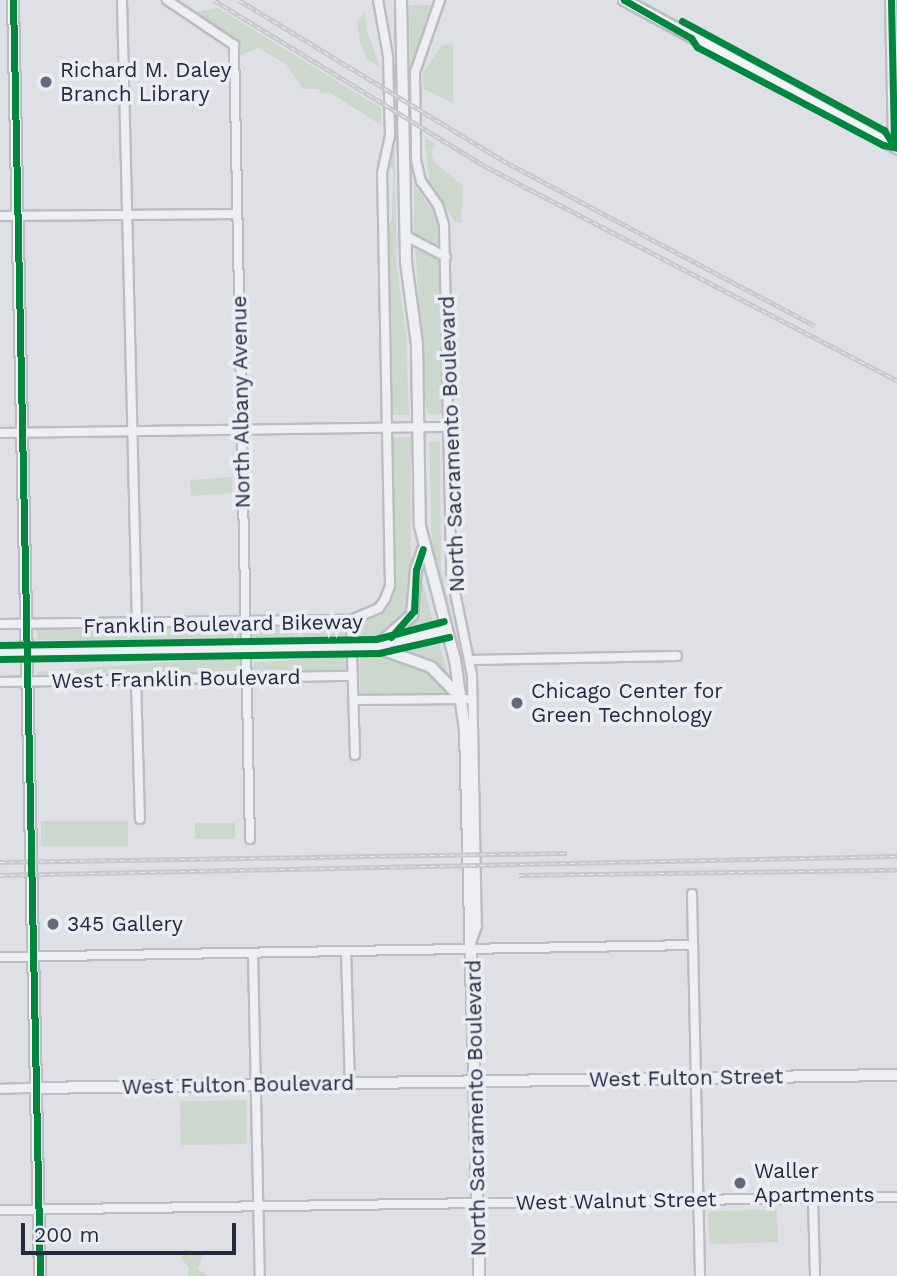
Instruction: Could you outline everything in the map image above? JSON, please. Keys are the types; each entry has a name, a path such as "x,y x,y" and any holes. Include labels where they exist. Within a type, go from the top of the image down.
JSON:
{"main road":[{"path":"13,0 40,1276"},
{"path":"624,0 896,147"}],"street":[{"path":"122,0 137,623"},
{"name":"North Albany Avenue","path":"167,0 233,45 250,839"},
{"path":"0,624 351,620 379,608 390,586 382,173 390,136 389,69 377,0"},
{"name":"North Sacramento Boulevard","path":"401,0 406,236 417,344 423,549 467,699"},
{"name":"North Sacramento Boulevard","path":"440,0 415,72 416,147 421,181 442,215 446,257 451,427 451,573 470,660 467,699 479,1276"},
{"path":"891,0 896,147"},
{"path":"0,216 237,214"},
{"path":"406,236 446,257"},
{"path":"0,433 451,427"},
{"path":"374,646 397,632 412,615 416,570 423,549"},
{"path":"351,620 355,755"},
{"name":"West Franklin Boulevard","path":"0,653 106,651 136,647 167,650 374,646 447,631"},
{"path":"374,646 431,667 467,699"},
{"path":"470,660 677,656"},
{"name":"West Franklin Boulevard","path":"0,682 353,676"},
{"path":"136,680 140,819"},
{"path":"354,700 467,699"},
{"path":"692,894 699,1276"},
{"path":"0,957 346,951 472,944 693,946"},
{"path":"346,951 350,1083"},
{"path":"253,953 260,1276"},
{"name":"West Fulton Street","path":"475,1081 897,1075"},
{"name":"West Fulton Boulevard","path":"0,1089 475,1081"},
{"name":"West Walnut Street","path":"0,1210 897,1197"},
{"path":"813,1198 815,1276"}],"shaded area":[{"path":"409,5 433,5 410,71"},
{"path":"218,8 381,108 381,125 329,92 322,95 318,89 303,89 286,64 258,48 239,56 232,36 196,12"},
{"path":"365,11 367,31 380,67 367,59 360,43 357,22"},
{"path":"453,43 453,103 424,89 422,74 442,45"},
{"path":"394,135 397,269 406,331 409,415 390,415 386,225 392,220 393,172 388,159"},
{"path":"425,138 436,144 431,151 434,162 463,186 461,223 455,222 429,180"},
{"path":"414,185 438,218 441,249 414,234"},
{"path":"415,244 440,261 442,414 428,414 425,404"},
{"path":"393,437 411,438 411,605 406,619 380,636 360,637 358,624 384,609 394,589"},
{"path":"429,442 440,442 441,569 453,621 432,554"},
{"path":"232,477 233,493 191,496 190,480"},
{"path":"419,570 434,624 402,634 419,603"},
{"path":"252,623 347,623 347,638 252,638"},
{"path":"37,625 240,625 240,640 37,640"},
{"path":"438,639 449,679 430,663 398,651"},
{"path":"346,656 347,672 254,678 253,662"},
{"path":"360,656 399,657 430,671 446,695 359,697"},
{"path":"241,657 242,673 39,687 37,671"},
{"path":"41,821 128,821 128,846 41,846"},
{"path":"195,823 235,823 235,839 195,839"},
{"path":"246,1100 247,1144 181,1145 180,1101"},
{"path":"777,1209 778,1242 709,1244 708,1211"},
{"path":"185,1249 203,1255 198,1269 208,1276 188,1276 189,1267 181,1259"}],"railway":[{"path":"214,0 487,167 897,380"},
{"path":"239,0 502,160 815,326"},
{"path":"0,862 567,853"},
{"path":"0,875 897,856"},
{"path":"519,875 897,870"}],"cycle path":[{"path":"13,0 40,1276"},
{"path":"624,0 691,38 697,47 883,145 897,148"},
{"path":"891,0 894,146"},
{"path":"682,21 884,130 894,146"},
{"path":"391,637 414,611 416,570 423,549"},
{"name":"Franklin Boulevard Bikeway","path":"0,645 376,639 444,621"},
{"path":"0,659 379,653 449,637"}],"place":[{"name":"Richard M. Daley Branch Library","path":"46,82"},
{"name":"Chicago Center for Green Technology","path":"517,703"},
{"name":"345 Gallery","path":"53,924"},
{"name":"Waller Apartments","path":"740,1183"}]}
